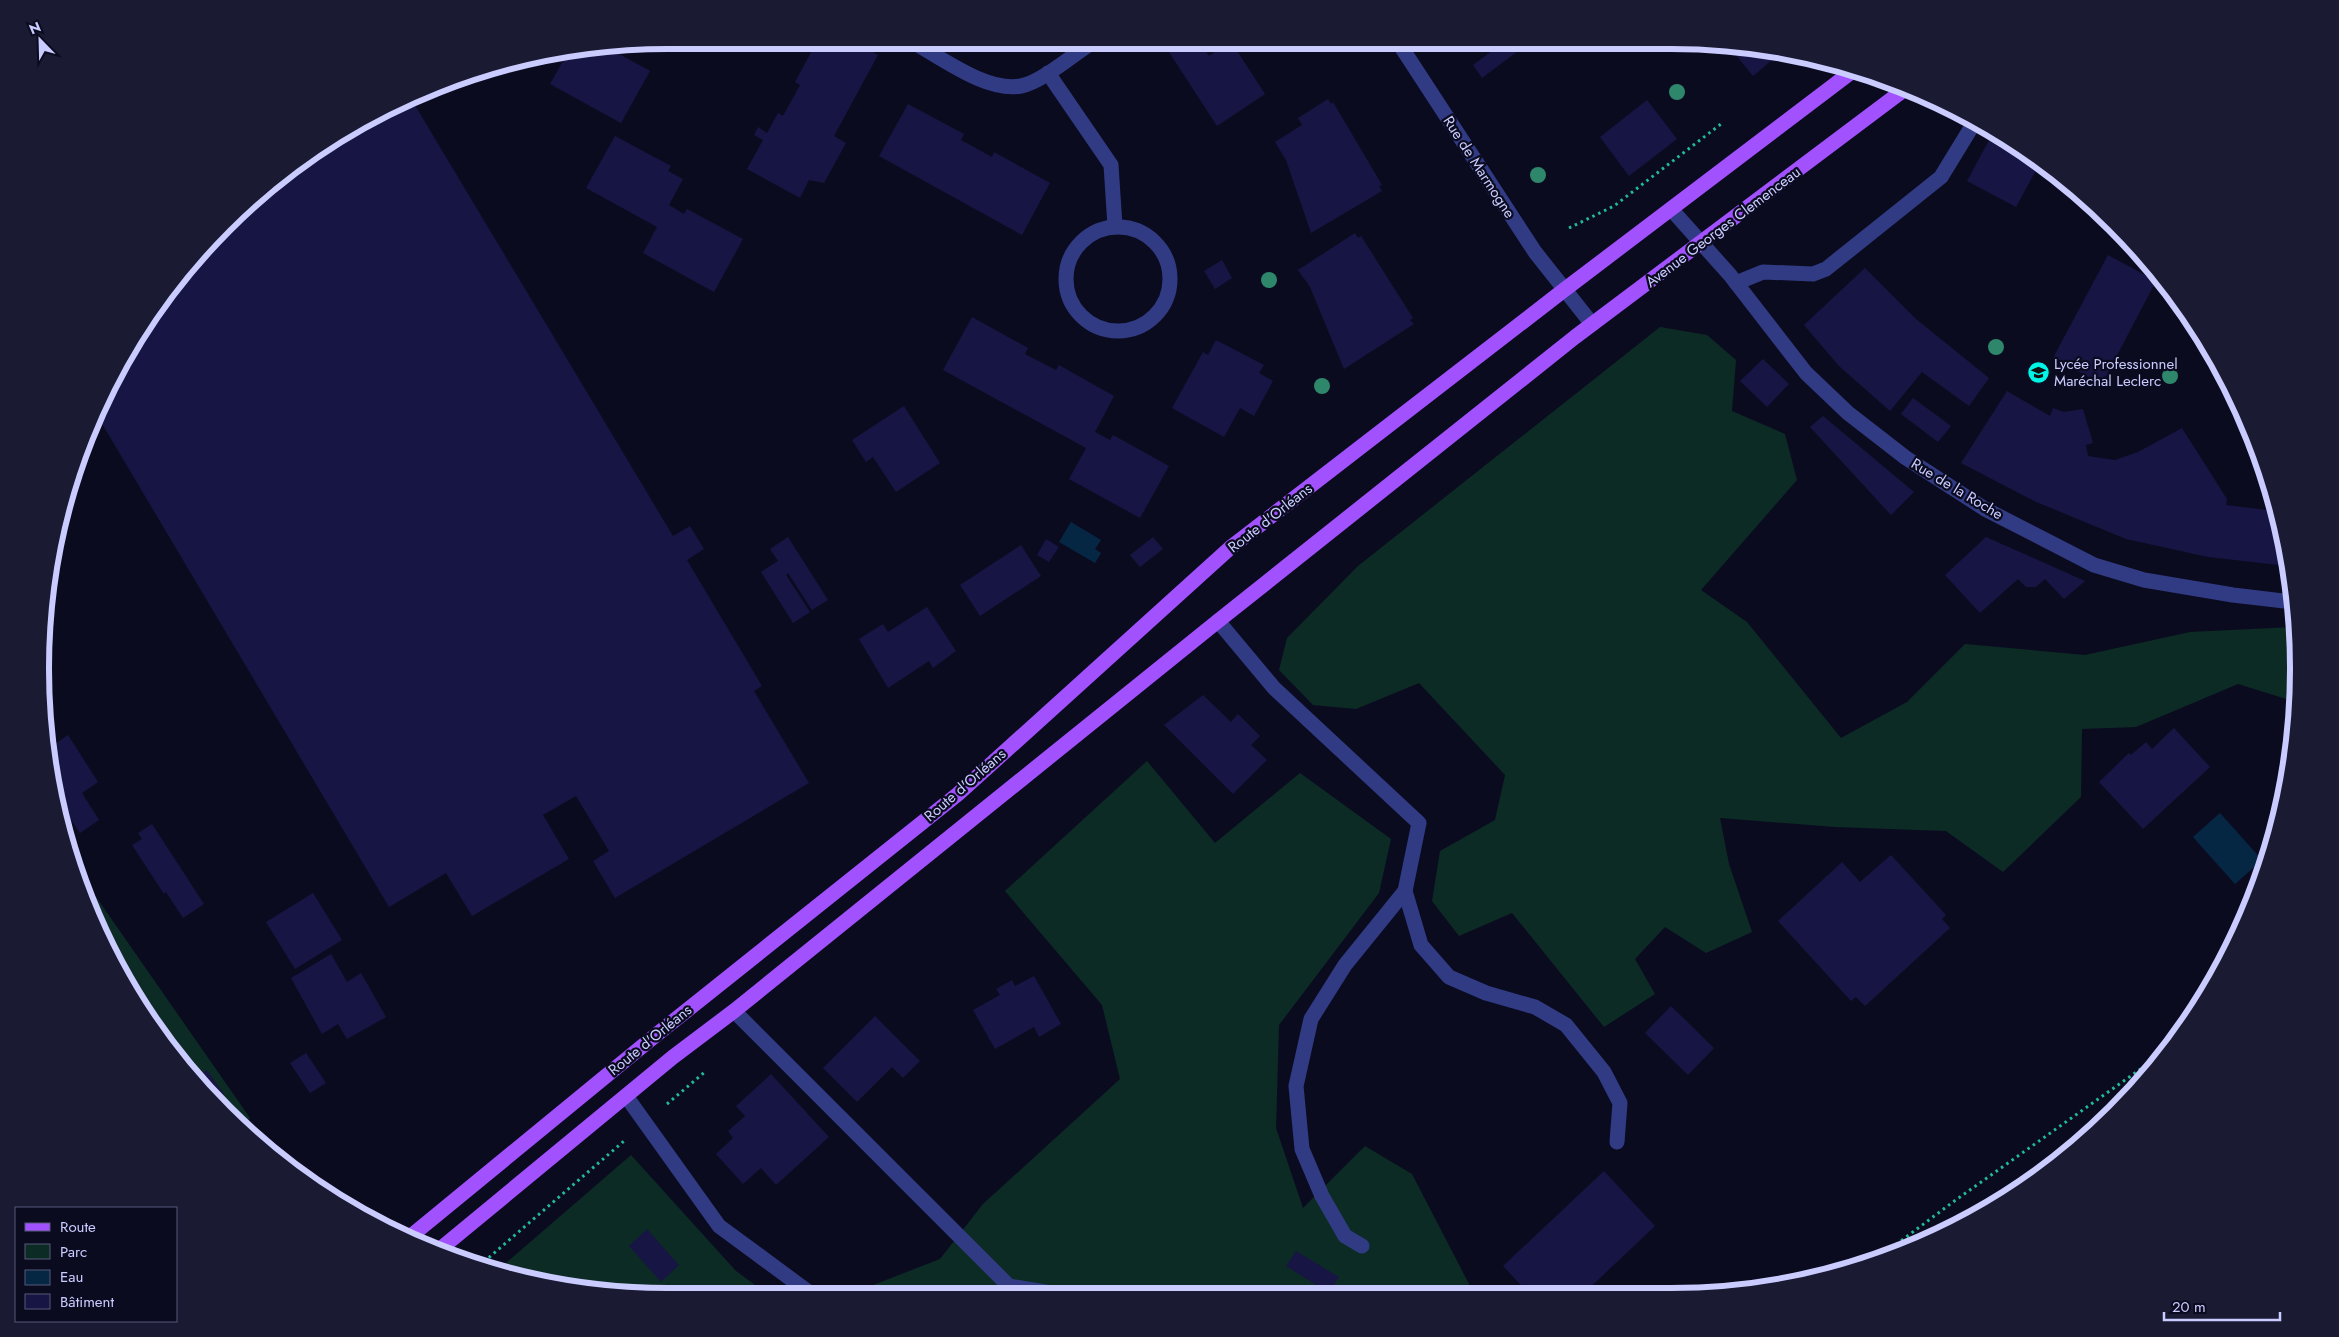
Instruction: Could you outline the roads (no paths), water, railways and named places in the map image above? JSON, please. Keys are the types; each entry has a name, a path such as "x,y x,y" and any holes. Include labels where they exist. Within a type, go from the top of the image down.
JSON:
{"main road":[{"path":"1564,290 1847,75"},
{"name":"Avenue Georges Clemenceau","path":"1542,365 1592,324 1901,93"},
{"name":"Route d'Orléans","path":"414,1233 656,1035 958,794 1230,548 1564,290"},
{"name":"Route d'Orléans","path":"444,1246 626,1096 1218,621 1542,365"}],"street":[{"path":"925,49 991,86 1022,86 1048,73 1083,49"},
{"name":"Rue de Marmogne","path":"1403,49 1534,252 1592,324"},
{"path":"1048,73 1111,165 1115,226"},
{"path":"1736,283 1763,272 1813,274 1826,269 1941,177 1971,127"},
{"name":"Rue de la Roche","path":"1671,209 1736,283 1806,373 1848,412 1906,458 1985,508 2094,564 2144,580 2233,595 2286,601"},
{"path":"1115,226 1138,229 1164,251 1171,278 1167,298 1158,314 1139,327 1116,331 1100,328 1084,319 1070,300 1066,276 1069,259 1080,242 1098,230 1115,226"},
{"path":"1218,621 1274,688 1419,823 1405,892 1345,965 1311,1019 1296,1086 1302,1149 1322,1196 1345,1236 1362,1246"},
{"path":"1405,892 1421,945 1449,977 1486,993 1535,1006 1566,1025 1604,1072 1620,1103 1617,1142"},
{"path":"734,1011 1009,1286 1021,1288"},
{"path":"626,1096 719,1226 803,1288"}],"water":[{"path":"1071,522 1101,540 1095,549 1101,553 1095,563 1059,542"},
{"path":"2220,813 2260,858 2259,863 2235,884 2193,837"}],"place":[{"name":"Lycée Professionnel Maréchal Leclerc","path":"2038,373"}]}
